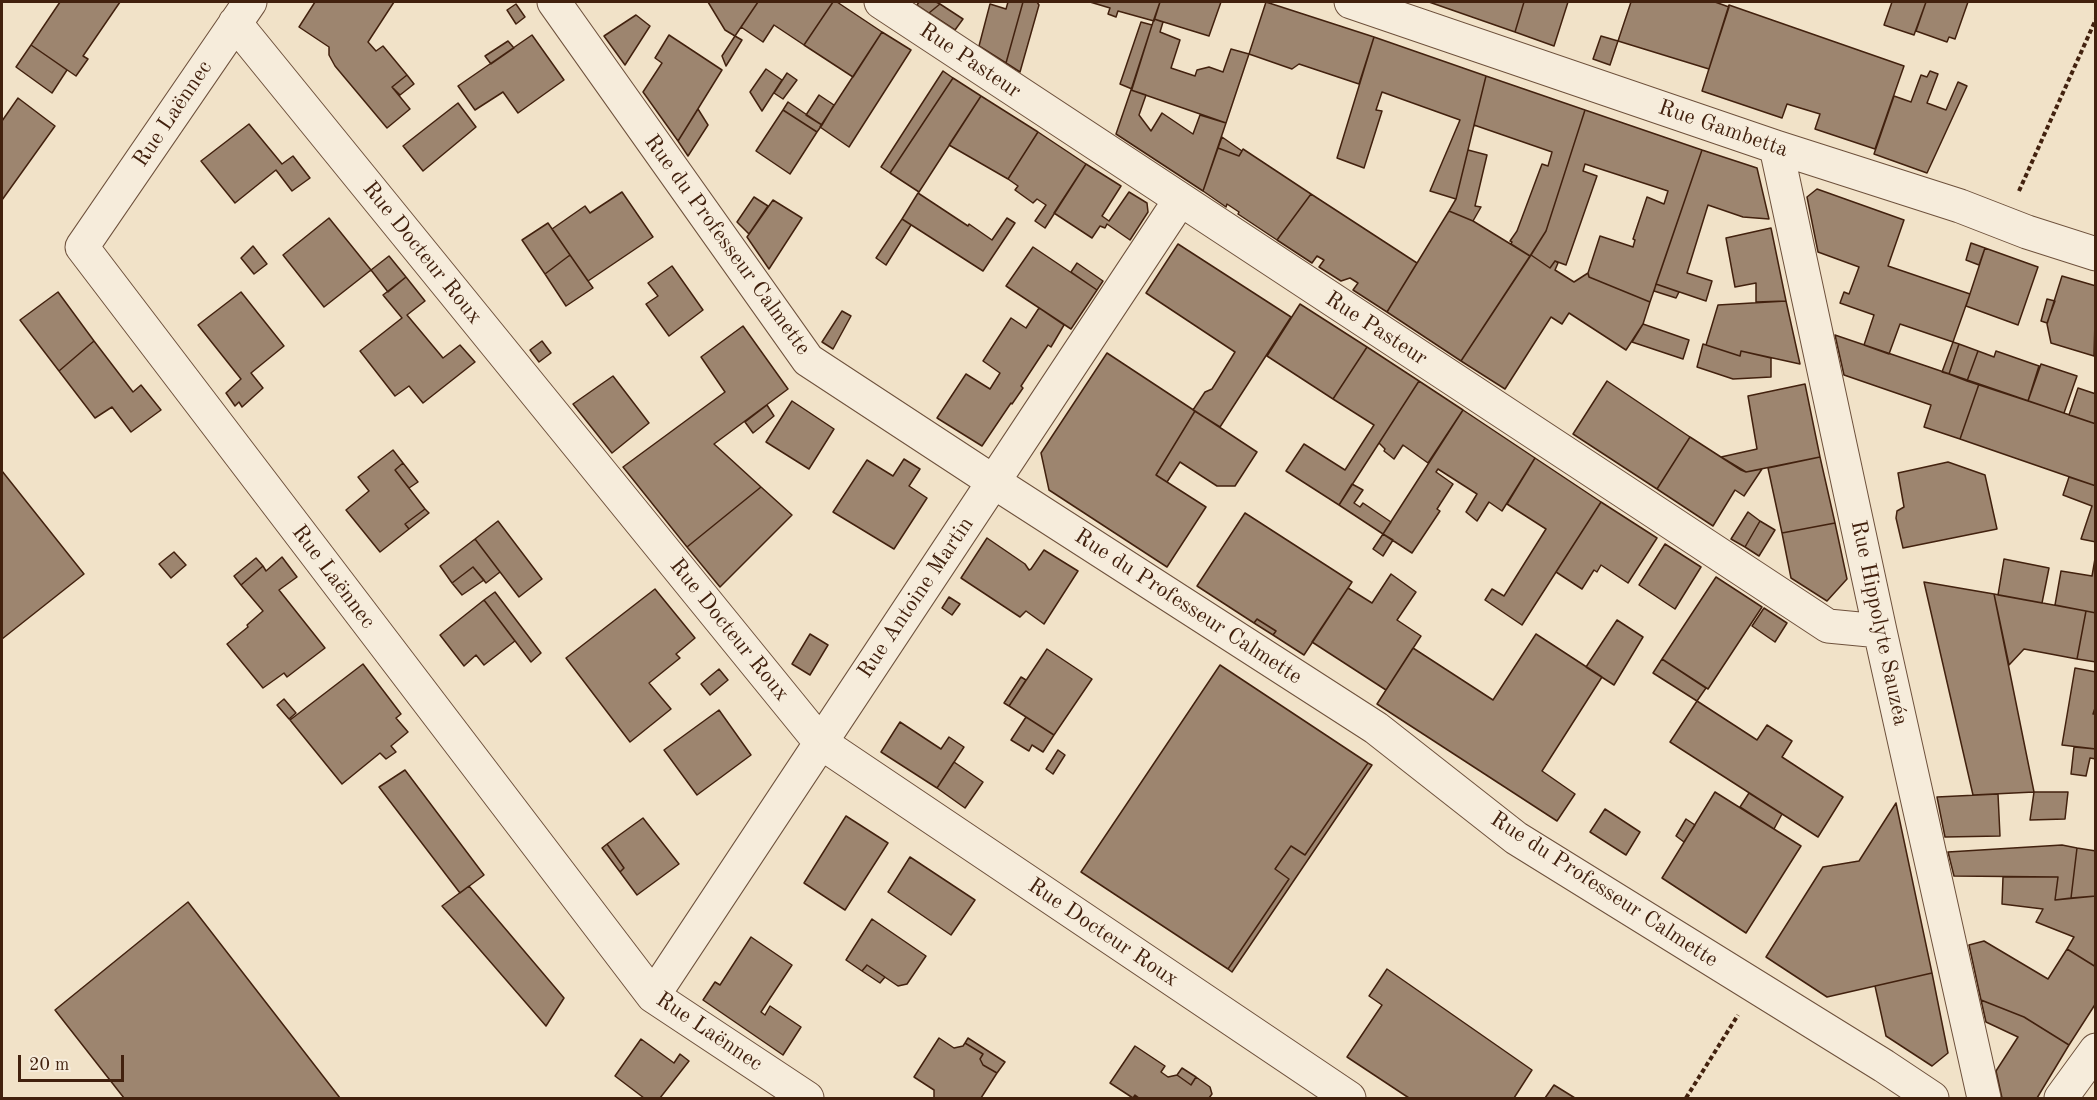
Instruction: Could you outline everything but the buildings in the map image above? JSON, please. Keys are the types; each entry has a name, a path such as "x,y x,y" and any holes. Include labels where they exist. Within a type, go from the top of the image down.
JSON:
{"street":[{"name":"Rue du Professeur Calmette","path":"554,2 808,360 1376,728 1516,838 1932,1098"},
{"name":"Rue Pasteur","path":"881,2 1828,626 1880,631"},
{"name":"Rue Gambetta","path":"1351,2 1776,147 1960,206 2096,254"},
{"name":"Rue Docteur Roux","path":"243,12 820,742 1349,1098"},
{"name":"Rue Laënnec","path":"243,12 82,248 653,996 807,1098"},
{"name":"Rue Hippolyte Sauzéa","path":"1776,147 1880,631 1984,1098"},
{"name":"Rue Antoine Martin","path":"653,996 1180,200"},
{"path":"2061,1098 2096,1050"}],"path":[{"path":"2004,223 2096,19"},
{"path":"1686,1098 1757,989"}]}
